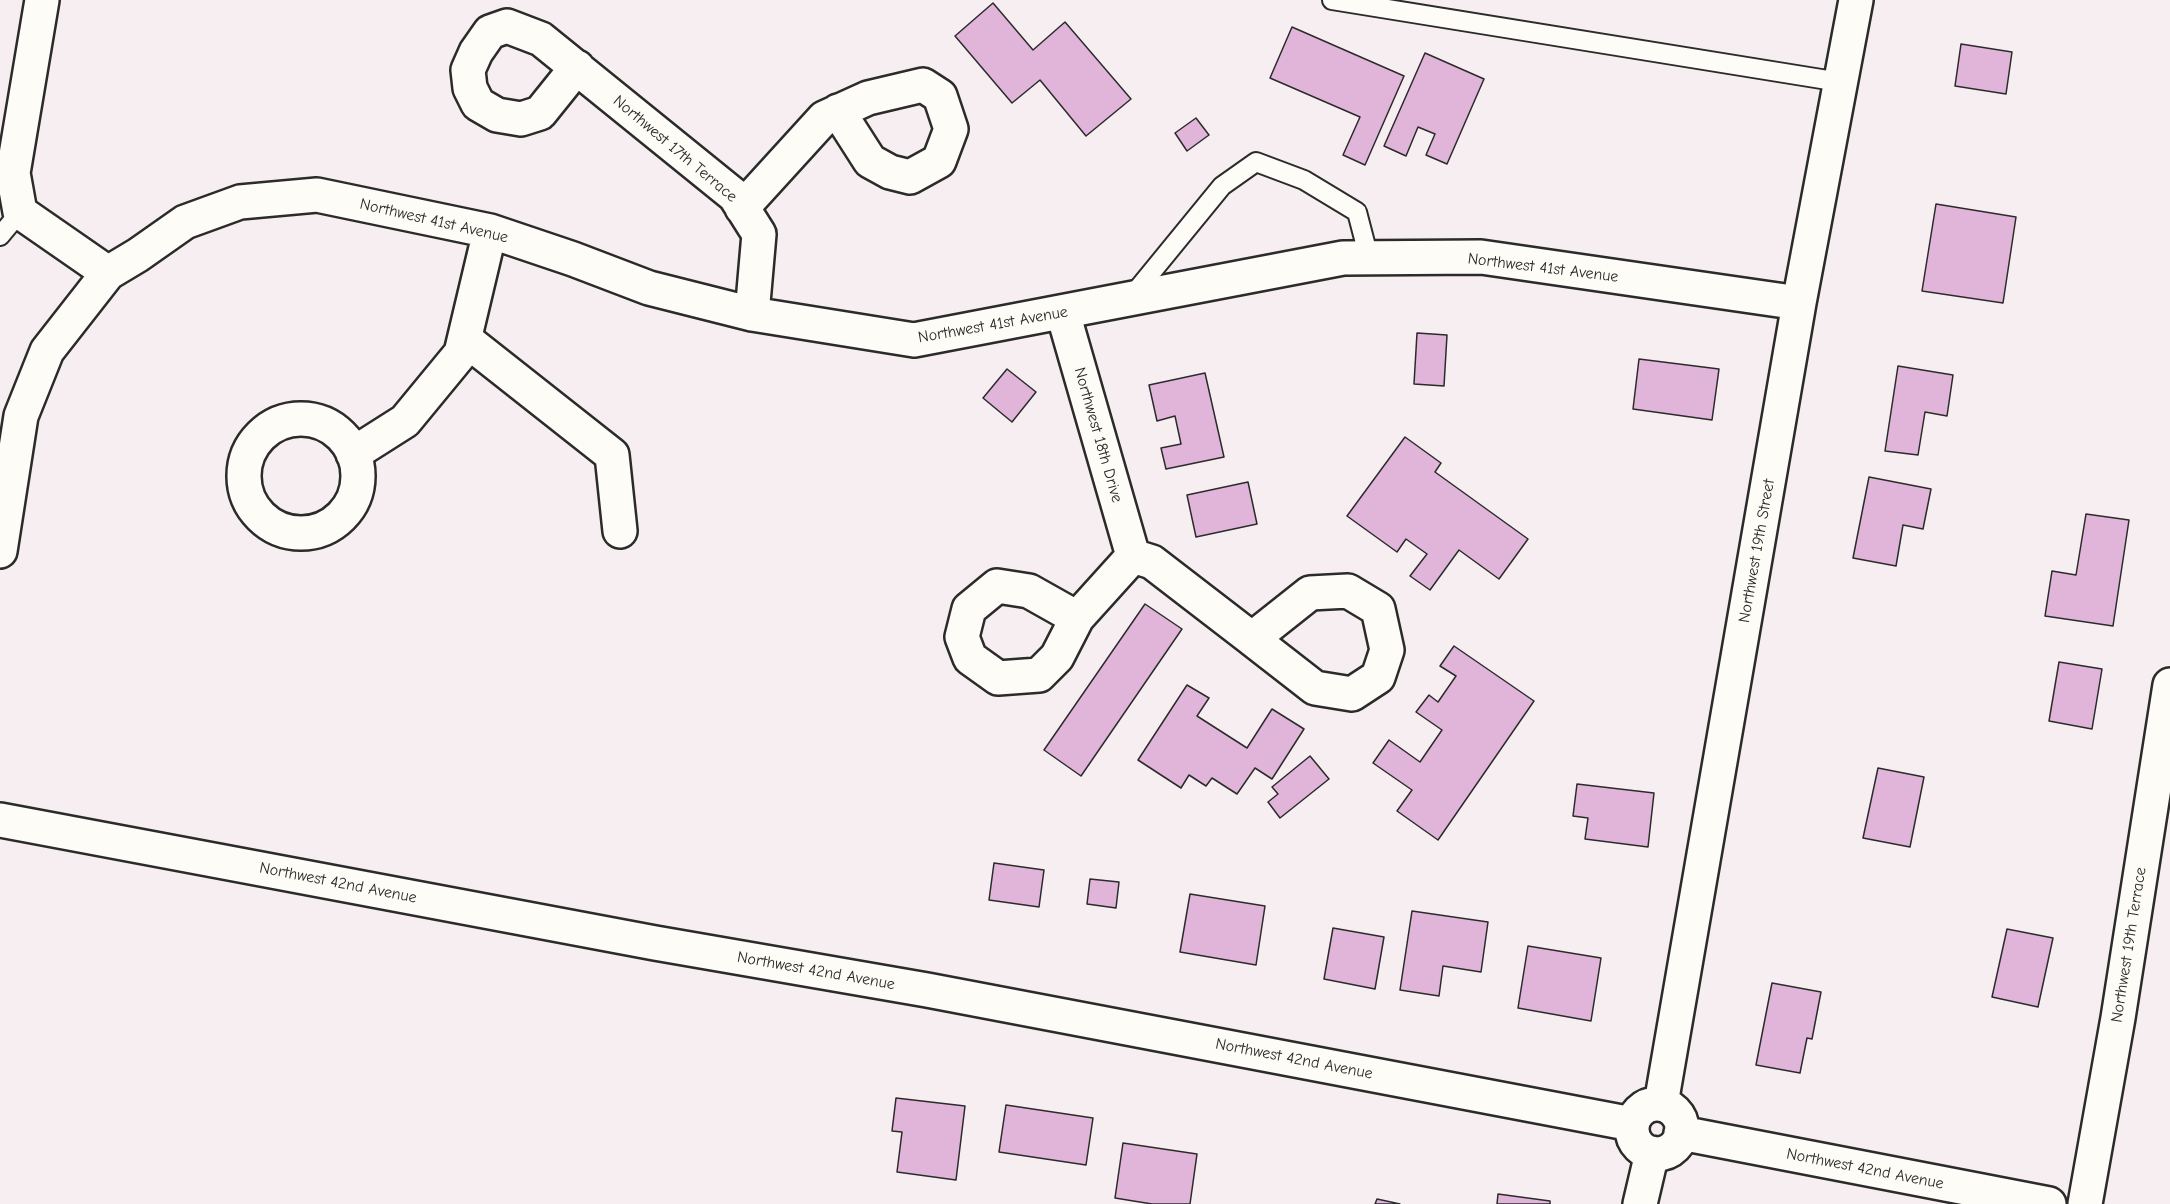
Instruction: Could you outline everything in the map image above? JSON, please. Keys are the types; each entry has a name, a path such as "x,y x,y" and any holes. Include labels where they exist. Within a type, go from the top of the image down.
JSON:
{"street":[{"path":"0,551 21,416 47,351 108,273 10,224 13,173 42,0"},
{"name":"Northwest 19th Street","path":"1661,1104 1799,303 1856,0"},
{"name":"Northwest 17th Terrace","path":"577,67 735,196 759,234 752,314"},
{"path":"742,208 824,118 838,111"},
{"name":"Northwest 41st Avenue","path":"108,273 184,222 240,202 317,195 490,231 573,258 649,288 752,314 914,340 1343,258 1481,257 1799,303"},
{"path":"353,454 405,421 461,353 490,231"},
{"name":"Northwest 18th Drive","path":"1063,313 1134,556"},
{"path":"465,339 612,455 620,531"},
{"path":"1077,618 1134,556 1152,562 1252,639"},
{"name":"Northwest 19th Terrace","path":"2085,1204 2118,1018 2170,685"},
{"name":"Northwest 42nd Avenue","path":"0,820 655,943 951,994 1632,1124"},
{"path":"1661,1104 1678,1115 1682,1124 1681,1133 1678,1143 1671,1150 1652,1153 1642,1150 1636,1143 1632,1134 1632,1124 1635,1115 1642,1108 1661,1104"},
{"name":"Northwest 42nd Avenue","path":"1681,1133 2049,1204"},
{"path":"1640,1204 1652,1153"}],"lane":[{"path":"1332,0 1840,82"},
{"path":"1129,300 1222,186 1256,162 1304,180 1357,212 1369,258"}],"building":[{"path":"993,3 1033,50 1065,22 1131,99 1086,136 1040,80 1012,103 955,36"},
{"path":"1292,27 1404,76 1365,165 1343,155 1360,117 1270,78"},
{"path":"1961,44 2012,52 2006,94 1955,86"},
{"path":"1425,53 1484,79 1447,164 1426,155 1435,134 1418,127 1406,156 1384,146"},
{"path":"1196,118 1209,135 1187,151 1175,133"},
{"path":"1936,204 2016,217 2003,303 1922,291"},
{"path":"1417,333 1447,335 1444,386 1414,384"},
{"path":"1639,359 1719,369 1712,420 1633,409"},
{"path":"1898,366 1953,375 1947,416 1925,412 1918,455 1885,451"},
{"path":"1007,369 1036,392 1012,422 983,398"},
{"path":"1205,373 1224,457 1166,469 1161,448 1181,444 1175,416 1157,421 1149,385"},
{"path":"1405,437 1441,463 1435,472 1528,539 1499,579 1459,550 1430,590 1410,576 1427,554 1406,539 1397,552 1347,516"},
{"path":"1869,477 1931,489 1923,529 1903,525 1896,566 1853,558"},
{"path":"1248,482 1257,524 1196,537 1187,495"},
{"path":"2086,514 2129,520 2113,626 2045,616 2052,571 2076,575"},
{"path":"1145,604 1182,629 1081,776 1044,750"},
{"path":"1454,646 1534,701 1438,840 1397,811 1412,790 1373,763 1389,740 1420,762 1442,730 1416,712 1429,695 1438,702 1456,676 1440,666"},
{"path":"2059,662 2102,669 2092,729 2049,721"},
{"path":"1187,685 1209,698 1197,716 1247,748 1272,709 1304,729 1272,779 1255,768 1237,794 1212,778 1206,786 1189,775 1181,788 1138,760"},
{"path":"1310,756 1329,779 1280,818 1268,802 1278,794 1272,787"},
{"path":"1878,768 1924,777 1910,847 1863,838"},
{"path":"1577,784 1654,793 1648,847 1585,839 1588,818 1573,816"},
{"path":"994,863 1044,870 1039,907 989,900"},
{"path":"1090,879 1119,882 1116,908 1087,904"},
{"path":"1190,894 1265,906 1256,965 1180,952"},
{"path":"1412,911 1488,922 1481,972 1443,966 1439,996 1400,990"},
{"path":"1333,928 1384,937 1375,989 1324,979"},
{"path":"2007,929 2053,938 2038,1007 1992,997"},
{"path":"1528,946 1601,958 1591,1021 1518,1008"},
{"path":"1772,983 1821,992 1812,1039 1807,1038 1800,1073 1756,1065"},
{"path":"896,1098 965,1106 956,1180 897,1172 902,1132 892,1131"},
{"path":"1006,1105 1093,1118 1086,1165 999,1152"},
{"path":"1123,1143 1197,1154 1190,1204 1152,1204 1115,1198"},
{"path":"1498,1194 1550,1201 1550,1204 1497,1204"},
{"path":"1377,1199 1400,1204 1375,1204"}]}
